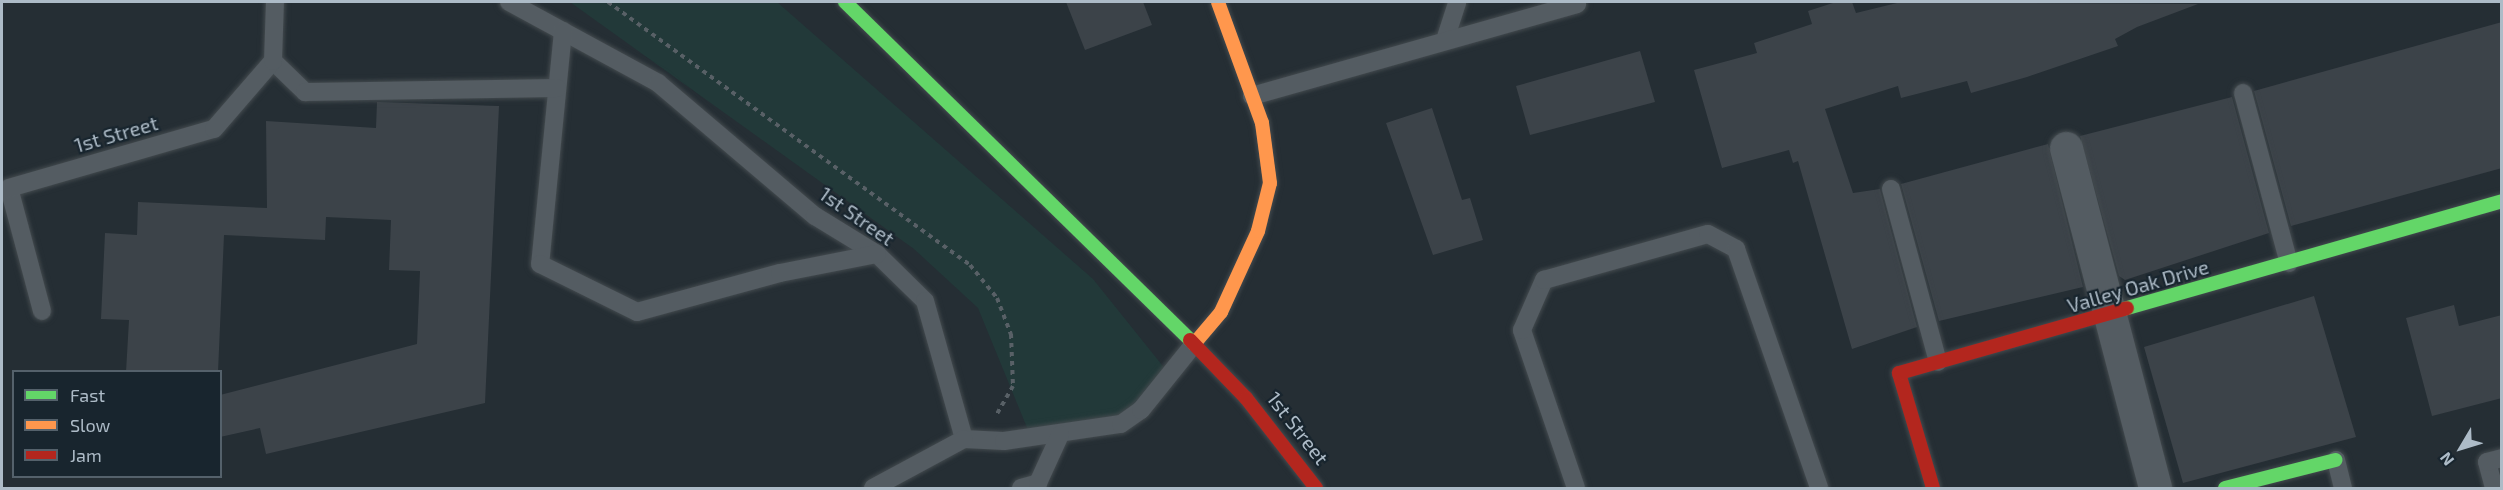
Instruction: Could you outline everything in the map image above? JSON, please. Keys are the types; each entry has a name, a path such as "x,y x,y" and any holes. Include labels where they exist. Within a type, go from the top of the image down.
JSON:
{"street":[{"name":"1st Street","path":"845,2 1194,344 1246,398 1316,489"},
{"path":"1194,344 1221,312 1258,231 1270,183 1262,123 1218,2"},
{"path":"2066,148 2155,489"},
{"name":"Valley Oak Drive","path":"1933,489 1899,373 2502,201"},
{"path":"2225,489 2336,460"}],"lane":[{"path":"275,2 273,61 305,92 557,88"},
{"name":"1st Street","path":"509,2 658,83 815,216 877,254 925,301 973,440"},
{"path":"1445,40 1457,2"},
{"path":"1252,96 1577,4"},
{"path":"563,31 540,264 637,312 780,273 877,254"},
{"name":"1st Street","path":"42,311 9,188 214,129 273,61"},
{"path":"2243,93 2289,263"},
{"path":"1891,189 1938,362"},
{"path":"1576,489 1522,330 1544,280 1708,234 1736,249 1819,489"},
{"path":"873,489 973,440 1060,435 1121,424 1142,410 1194,344"},
{"path":"1021,489 1038,483 1060,435"},
{"path":"2494,489 2487,462 2502,458"},
{"path":"2336,460 2343,489"}],"path":[{"path":"608,2 970,265 997,298 1011,334 1012,386 973,440"}],"green space":[{"path":"570,2 777,2 1093,279 1170,375 1121,424 1030,435 978,308 914,249"}],"building":[{"path":"1066,2 1143,2 1152,25 1085,50"},
{"path":"1836,2 1852,2 1856,13 1901,2 2198,4 2137,27 2115,39 2118,46 2027,77 1971,93 1967,81 1901,98 1898,86 1825,109 1853,193 1880,189 1917,327 1852,349 1798,161 1793,163 1789,150 1722,168 1694,70 1757,53 1754,43 1812,24 1808,11"},
{"path":"2502,22 2502,168 2291,226 2254,91"},
{"path":"1640,51 1655,102 1530,135 1516,86"},
{"path":"2232,97 2269,233 2125,280 2119,276 2080,136"},
{"path":"377,102 499,106 485,403 266,454 260,428 222,437 222,394 417,344 420,271 389,270 391,220 326,217 325,240 224,235 218,370 126,370 129,320 101,319 105,233 137,235 138,202 267,208 266,121 376,128"},
{"path":"1432,108 1462,200 1470,198 1483,240 1433,255 1386,123"},
{"path":"2048,144 2083,287 1939,321 1901,184"},
{"path":"2314,296 2356,437 2183,483 2144,347"},
{"path":"2454,305 2459,326 2502,315 2502,398 2432,416 2406,318"}],"traffic: fast":[{"path":"845,2 1190,340"},
{"path":"2127,308 2502,201"},
{"path":"2225,488 2336,460"}],"traffic: slow":[{"path":"1194,344 1221,312 1258,231 1270,183 1262,123 1218,2"}],"traffic: jam":[{"path":"1933,488 1899,373 2127,308"},
{"path":"1190,340 1246,398 1316,488"}]}
